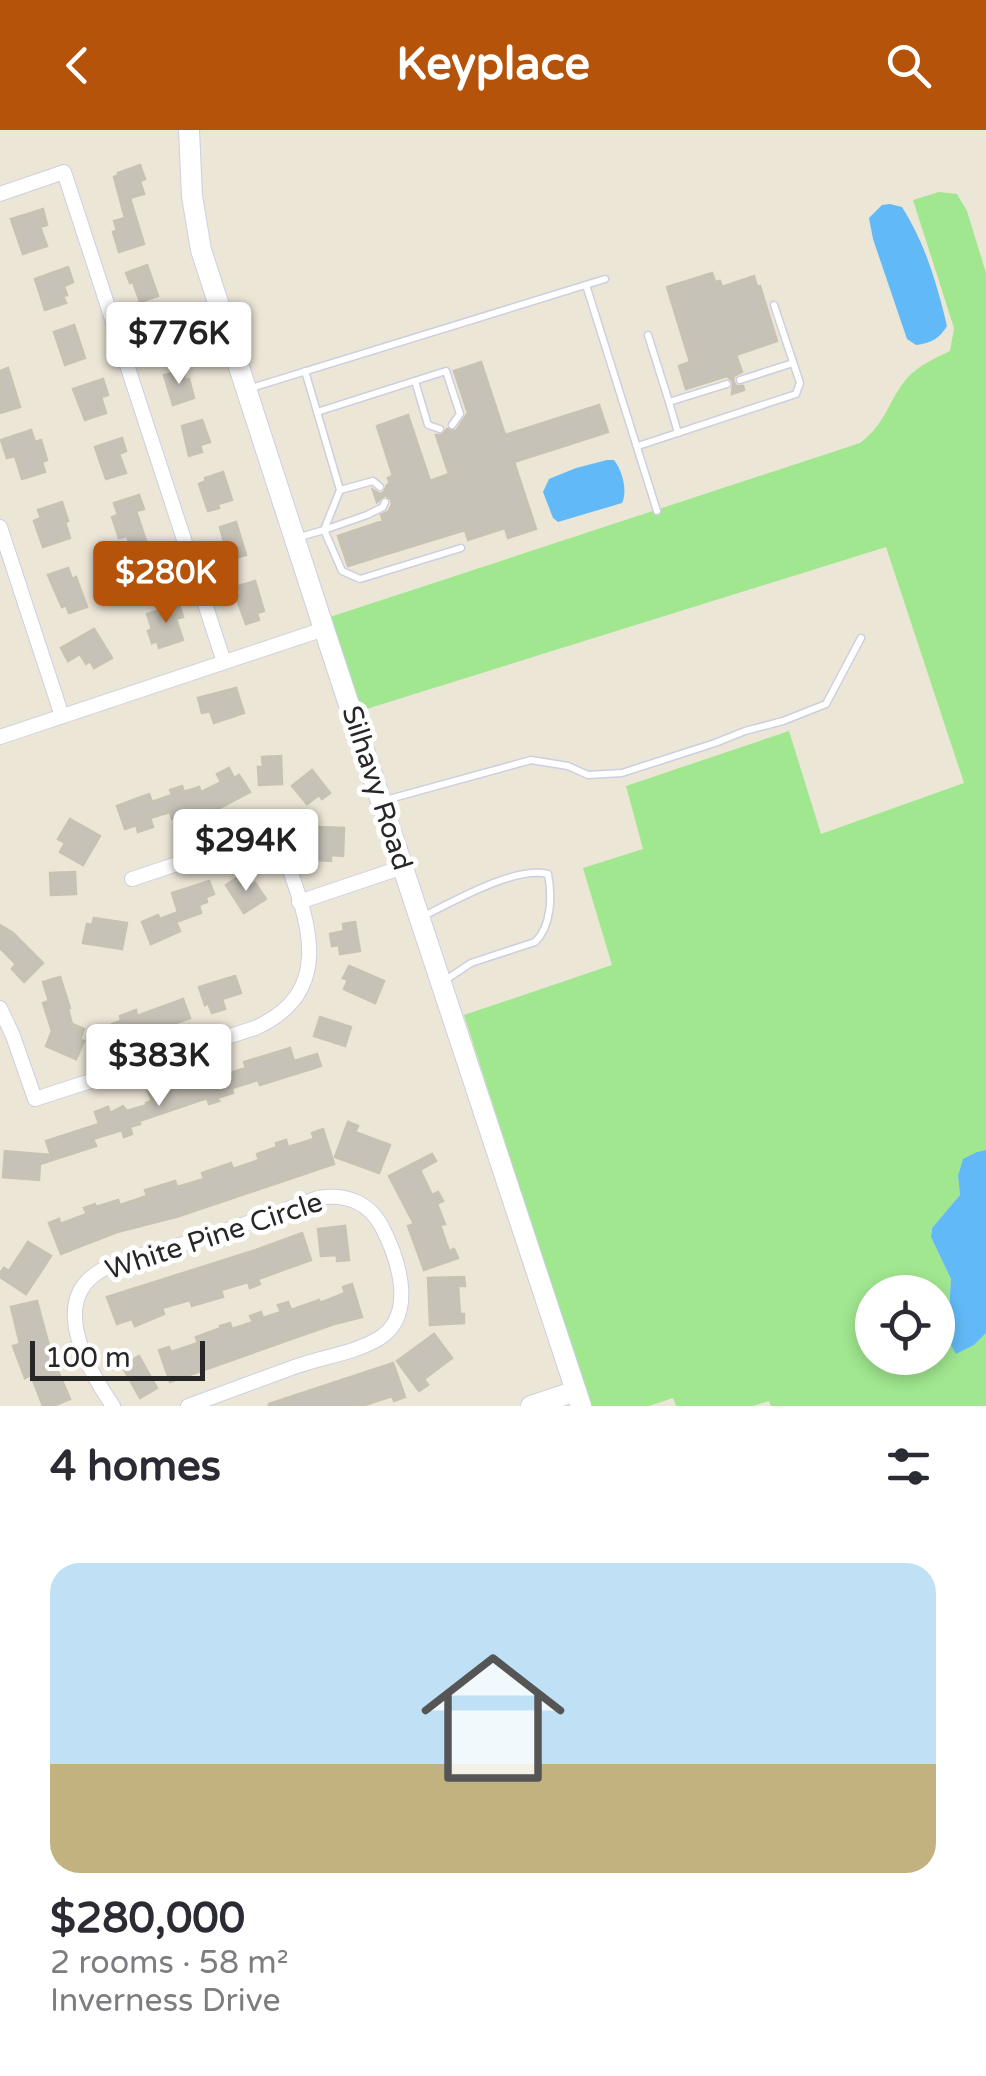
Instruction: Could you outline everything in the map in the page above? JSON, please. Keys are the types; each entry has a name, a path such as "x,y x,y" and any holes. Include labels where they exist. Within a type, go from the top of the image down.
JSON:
{"street":[{"name":"Silhavy Road","path":"189,130 193,208 202,250 578,1399"},
{"name":"Silhavy Road","path":"191,166 202,130"},
{"path":"0,194 64,172 224,662"},
{"path":"0,526 62,716"},
{"path":"0,737 324,629"},
{"path":"0,1008 35,1100 255,1028 284,1012 304,984 310,938 276,831 132,878"},
{"path":"299,902 402,867"},
{"name":"White Pine Circle","path":"113,1406 82,1350 74,1313 83,1288 99,1272 318,1198 345,1197 370,1210 386,1234 402,1285 399,1312 387,1333 363,1346 188,1406"},
{"path":"530,1406 578,1399"}],"lane":[{"path":"247,390 605,278"},
{"path":"586,285 658,511"},
{"path":"638,446 796,394 800,384 774,305"},
{"path":"648,336 678,432"},
{"path":"740,380 793,363"},
{"path":"305,371 340,490 324,530 342,571 360,579 462,548"},
{"path":"317,412 446,371 460,414 452,425"},
{"path":"415,381 428,425 440,429"},
{"path":"669,402 728,384"},
{"path":"340,490 373,481 380,487"},
{"path":"295,539 366,515 383,507 384,502"},
{"path":"381,801 531,760 568,766 588,775 622,773 716,743 826,704 861,638"},
{"path":"420,918 478,888 506,879 548,874 550,908 542,936 536,942 471,963 442,983"}],"green space":[{"path":"939,192 957,194 967,211 986,273 986,1150 977,1152 958,1176 960,1195 932,1228 931,1237 949,1275 855,1275 855,1375 955,1375 955,1350 957,1353 974,1345 986,1333 986,1406 771,1406 769,1401 753,1406 676,1406 673,1398 649,1406 590,1406 464,1015 612,965 583,868 643,849 626,786 789,731 821,834 964,783 886,547 360,711 330,617 860,443 882,419 908,377 950,351 954,328 913,200"}],"water":[{"path":"882,205 902,207 917,235 943,310 947,326 926,343 916,345 907,339 873,239 869,218"},
{"path":"614,460 622,475 622,503 558,522 553,518 543,492 549,479"},
{"path":"986,1150 986,1333 956,1354 955,1275 949,1275 931,1237 932,1228 960,1195 958,1176 963,1159"}],"building":[{"path":"140,165 145,179 140,181 144,194 130,198 144,244 119,252 114,221 125,218 114,177"},
{"path":"43,209 47,225 40,227 47,246 23,254 11,219"},
{"path":"147,265 158,296 140,302 126,273"},
{"path":"68,267 73,282 64,286 66,303 45,310 35,279"},
{"path":"712,273 722,287 754,276 777,341 736,355 742,372 733,381 727,376 686,389 679,366 690,362 667,287"},
{"path":"160,318 163,326 168,324 176,350 158,356 156,350 152,352 143,323"},
{"path":"74,325 85,358 65,365 54,332"},
{"path":"481,362 505,435 599,405 608,432 514,462 536,529 508,538 505,528 468,540 465,530 348,566 338,536 383,521 381,515 392,504 385,495 377,502 373,490 384,492 390,484 388,478 393,476 377,426 408,415 430,481 449,474 436,435 447,429 456,431 468,413 454,371"},
{"path":"8,368 20,407 0,413 0,371"},
{"path":"182,370 194,398 173,405 164,375"},
{"path":"103,379 108,395 101,397 106,413 85,420 73,389"},
{"path":"733,381 736,386 743,386 744,390 732,394"},
{"path":"202,420 210,442 200,445 202,452 189,456 182,426"},
{"path":"31,430 35,442 41,440 47,460 42,462 45,472 22,479 15,456 7,458 1,440"},
{"path":"122,438 126,451 119,454 126,473 106,479 95,447"},
{"path":"223,472 232,500 208,511 199,484"},
{"path":"139,495 144,509 136,511 147,544 150,543 156,563 163,561 168,575 145,582 127,536 119,538 112,517 118,515 114,503"},
{"path":"62,502 70,538 43,547 34,521 41,518 38,510"},
{"path":"236,522 246,555 225,561 219,543 224,542 220,527"},
{"path":"68,568 72,579 76,577 87,607 69,613 66,605 62,607 48,575"},
{"path":"255,581 264,611 257,613 259,620 246,624 235,595 241,594 238,586"},
{"path":"179,604 183,617 176,619 183,640 159,648 157,641 152,643 147,614"},
{"path":"94,629 112,658 94,668 80,654 68,661 61,648"},
{"path":"236,688 244,713 214,723 210,711 202,713 198,698"},
{"path":"281,756 282,784 259,785 262,757"},
{"path":"229,768 250,792 185,821 183,816 172,819 170,812 150,818 153,827 138,832 136,825 125,829 117,806 149,794 152,802 172,795 170,790 182,786 184,792 199,787 201,792 221,782 217,774"},
{"path":"312,770 330,793 307,804 292,786"},
{"path":"70,819 100,836 83,865 60,852 65,843 58,839"},
{"path":"317,827 344,828 343,856 331,855 331,861 316,860"},
{"path":"75,872 76,894 51,895 50,873"},
{"path":"241,875 248,887 255,883 266,899 244,913 226,885"},
{"path":"209,881 214,894 199,905 201,913 176,922 180,931 151,944 142,922 178,912 172,893"},
{"path":"94,918 127,923 122,949 83,943 87,924 92,925"},
{"path":"355,922 360,951 340,954 339,945 332,946 330,934 344,931 343,924"},
{"path":"0,925 43,963 24,982 12,969 16,964 0,948"},
{"path":"349,966 384,981 375,1003 344,989 348,980 343,978"},
{"path":"235,976 241,993 222,999 225,1009 212,1013 199,987"},
{"path":"60,977 72,1024 84,1029 80,1039 84,1041 76,1059 46,1046 52,1031 43,1003 49,1001 43,982"},
{"path":"183,999 190,1018 130,1040 118,1040 112,1024 121,1021 120,1016 136,1010 137,1016"},
{"path":"320,1017 351,1027 345,1046 314,1036"},
{"path":"290,1048 294,1061 317,1054 321,1066 260,1085 258,1080 232,1088 233,1093 217,1098 219,1101 209,1104 207,1098 139,1121 140,1124 130,1127 132,1134 124,1137 122,1130 93,1139 96,1146 40,1164 39,1180 3,1177 5,1151 51,1155 46,1141 99,1124 95,1112 108,1107 110,1113 123,1106 127,1111 147,1105 152,1101 148,1091 161,1086 163,1092 194,1082 192,1077 206,1072 208,1078 227,1074 246,1068 244,1062"},
{"path":"348,1122 358,1126 355,1132 390,1145 379,1173 335,1157"},
{"path":"323,1129 334,1164 176,1217 117,1232 61,1254 49,1223 59,1219 60,1224 87,1214 84,1208 95,1204 96,1207 118,1200 120,1205 147,1196 145,1190 175,1181 177,1187 204,1179 202,1173 231,1163 233,1169 259,1160 257,1154 277,1147 276,1143 286,1140 288,1147 314,1139 312,1133"},
{"path":"432,1154 436,1161 420,1170 432,1195 438,1192 443,1201 437,1204 445,1224 440,1225 449,1251 454,1249 458,1258 424,1270 408,1226 414,1224 389,1176"},
{"path":"345,1226 349,1260 337,1261 337,1255 321,1256 318,1229"},
{"path":"302,1233 311,1260 258,1279 260,1284 250,1288 248,1282 221,1290 223,1297 192,1306 190,1300 162,1308 164,1314 135,1326 132,1319 117,1324 107,1297"},
{"path":"28,1242 51,1256 26,1294 0,1277 0,1273 4,1268 9,1271"},
{"path":"464,1277 465,1286 458,1286 464,1323 430,1325 428,1278"},
{"path":"352,1284 362,1317 170,1382 159,1350 169,1347 171,1352 198,1343 196,1337 220,1326 230,1323 232,1329 253,1322 250,1316 261,1312 263,1318 281,1312 278,1305 288,1302 291,1310 319,1300 320,1303 345,1293 343,1287"},
{"path":"37,1301 52,1357 70,1399 53,1406 43,1406 31,1375 25,1378 13,1346 20,1344 11,1307"},
{"path":"434,1334 452,1358 424,1379 428,1385 419,1391 397,1361"},
{"path":"139,1356 157,1388 140,1398 122,1366"},
{"path":"393,1363 405,1397 394,1401 392,1396 362,1406 269,1406 269,1404"}]}
